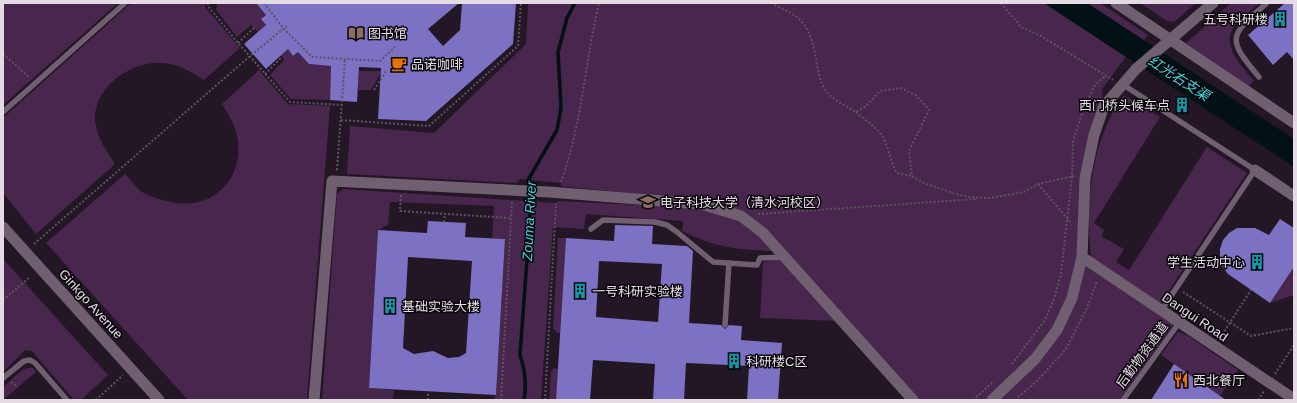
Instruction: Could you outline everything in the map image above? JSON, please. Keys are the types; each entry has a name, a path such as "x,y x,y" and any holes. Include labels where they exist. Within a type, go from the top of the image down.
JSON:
{"street":[{"path":"1116,3 1294,123"},
{"path":"992,400 1035,359 1057,330 1072,298 1082,258 1085,178 1094,135 1104,106 1136,69 1213,3"},
{"path":"1255,170 1294,196"},
{"path":"314,400 332,181 553,193 701,204 741,216 763,233 913,400"},
{"name":"Ginkgo Avenue","path":"3,227 159,400"},
{"name":"Dangui Road","path":"1082,258 1286,397"}],"lane":[{"path":"3,112 125,3"},
{"path":"1259,76 1237,49 1236,40 1239,28 1266,3"},
{"path":"1122,84 1255,170 1161,311"},
{"path":"591,229 603,220 655,222 678,232 713,262 757,265 760,258 785,258"},
{"path":"725,325 729,263"},
{"name":"后勤物资通道","path":"1123,400 1179,323"},
{"path":"3,378 24,361 30,360 35,363 67,400"}],"path":[{"path":"208,3 208,6 238,43 290,102 342,105"},
{"path":"264,3 284,29 312,56 380,60 395,47"},
{"path":"341,120 430,126 518,46 521,3"},
{"path":"545,400 553,193 573,141 586,81 599,3"},
{"path":"771,3 788,11 802,22 813,44 823,86 835,100 856,112 875,127 884,140 896,173 912,176 924,183 956,194 970,197 990,198"},
{"path":"1001,3 1021,27 1041,36 1105,76 1122,84"},
{"path":"25,251 250,56 287,26"},
{"path":"238,43 254,28"},
{"path":"3,54 35,83"},
{"path":"265,74 282,57"},
{"path":"336,181 345,58"},
{"path":"374,90 386,71"},
{"path":"1011,366 1045,320 1055,296 1061,273 1072,177 1073,141 1083,111 1094,86 1105,76"},
{"path":"856,112 866,106 880,91 901,88 917,96 929,110 909,151 912,176"},
{"path":"741,216 990,198 1024,192 1038,184 1072,177 1085,178"},
{"path":"402,184 400,211 510,218"},
{"path":"1038,184 1067,220 1083,236"},
{"path":"501,400 510,218 516,191"},
{"path":"444,222 445,214"},
{"path":"3,300 29,278"},
{"path":"1176,288 1251,336 1294,328"},
{"path":"1214,347 1251,290"},
{"path":"96,400 130,368"},
{"path":"973,400 994,380"},
{"path":"428,392 428,400"}],"shaded area":[{"path":"3,3 118,3 3,105"},
{"path":"131,3 206,3 205,7 240,48 204,80 172,64 159,63 147,64 135,68 124,73 113,81 105,90 95,113 96,126 99,136 115,164 36,234 3,193 3,118"},
{"path":"217,3 256,3 266,15 261,19 266,25 258,32 251,25 237,37 216,10"},
{"path":"528,3 1044,3 1126,57 1102,89 1104,106 1094,135 1082,257 1174,324 1119,400 917,400 766,230 754,219 740,211 703,200 561,186 561,183 520,179 517,183 347,174 350,126 434,133 526,44"},
{"path":"1087,3 1100,3 1148,35 1144,40"},
{"path":"1140,3 1196,3 1174,22 1167,21"},
{"path":"1231,3 1260,3 1238,21 1232,29 1230,37 1233,53 1254,81 1248,86 1186,43"},
{"path":"288,49 293,56 298,52 309,64 331,66 330,100 291,99 270,75 284,60 281,55"},
{"path":"259,70 288,104 330,106 307,400 188,400 46,243 125,174 142,192 152,197 171,202 188,204 202,201 215,195 226,186 233,174 237,160 238,145 235,128 222,104"},
{"path":"359,71 382,71 371,90 358,90"},
{"path":"1124,95 1160,117 1094,223 1104,230 1101,236 1124,249 1116,262 1129,270 1207,147 1247,173 1160,304 1091,259 1089,216 1090,195 1097,152 1113,113"},
{"path":"343,189 556,203 558,201 699,208 738,220 750,228 771,247 771,251 725,247 705,241 682,231 683,221 586,214 584,229 553,227 541,400 493,400 496,395 505,239 492,238 494,206 390,202 388,225 378,230 369,388 394,390 393,400 322,400 337,194"},
{"path":"558,238 566,238 560,333 557,333 553,328"},
{"path":"3,259 108,375 81,400 74,400 32,351 25,350 3,372"},
{"path":"781,259 837,321 760,318 763,262"},
{"path":"1292,271 1294,272 1294,295 1270,303"},
{"path":"1178,332 1187,335 1238,370 1220,396 1161,355"},
{"path":"33,368 36,372 3,400 3,387 22,370"},
{"path":"554,368 558,369 556,400 549,400 551,371"}],"water":[{"name":"红光右支渠","path":"1044,3 1087,3 1294,139 1294,167"}],"building":[{"path":"256,3 459,3 428,29 443,46 460,30 462,3 516,3 513,44 426,121 378,119 381,68 359,67 357,102 330,100 331,66 309,64 298,52 293,56 288,49 266,69 244,44 266,25 261,19 266,15"},
{"name":"五号科研楼","path":"1285,3 1294,3 1294,60 1287,52 1273,65 1248,35"},
{"name":"学生活动中心","path":"1280,219 1294,228 1294,267 1270,303 1228,274 1222,266 1220,249 1223,240 1229,233 1237,228 1255,228 1269,235"},
{"name":"基础实验大楼","path":"428,221 466,223 465,237 505,239 496,395 369,388 378,230 427,233","holes":["408,257 472,261 466,353 459,357 448,358 433,351 414,354 403,348"]},
{"name":"一号科研实验楼","path":"615,225 653,226 652,244 687,246 693,251 689,323 721,325 725,329 729,325 742,326 741,340 782,343 778,400 747,400 749,366 686,363 684,400 653,400 655,364 593,360 590,400 556,400 566,238 614,241","holes":["599,261 662,264 658,322 596,317"]},
{"name":"西北餐厅","path":"1174,364 1226,400 1151,400"}],"waterway":[{"name":"Zouma River","path":"524,400 525,377 520,355 530,218 528,180 557,130 561,108 558,52 567,18 575,3"}],"place":[{"name":"五号科研楼","path":"1280,19"},
{"name":"图书馆","path":"356,33"},
{"name":"品诺咖啡","path":"399,64"},
{"name":"西门桥头候车点","path":"1182,105"},
{"name":"电子科技大学（清水河校区）","path":"648,202"},
{"name":"学生活动中心","path":"1257,262"},
{"name":"一号科研实验楼","path":"580,291"},
{"name":"基础实验大楼","path":"390,306"},
{"name":"科研楼C区","path":"734,361"},
{"name":"西北餐厅","path":"1181,380"}]}
